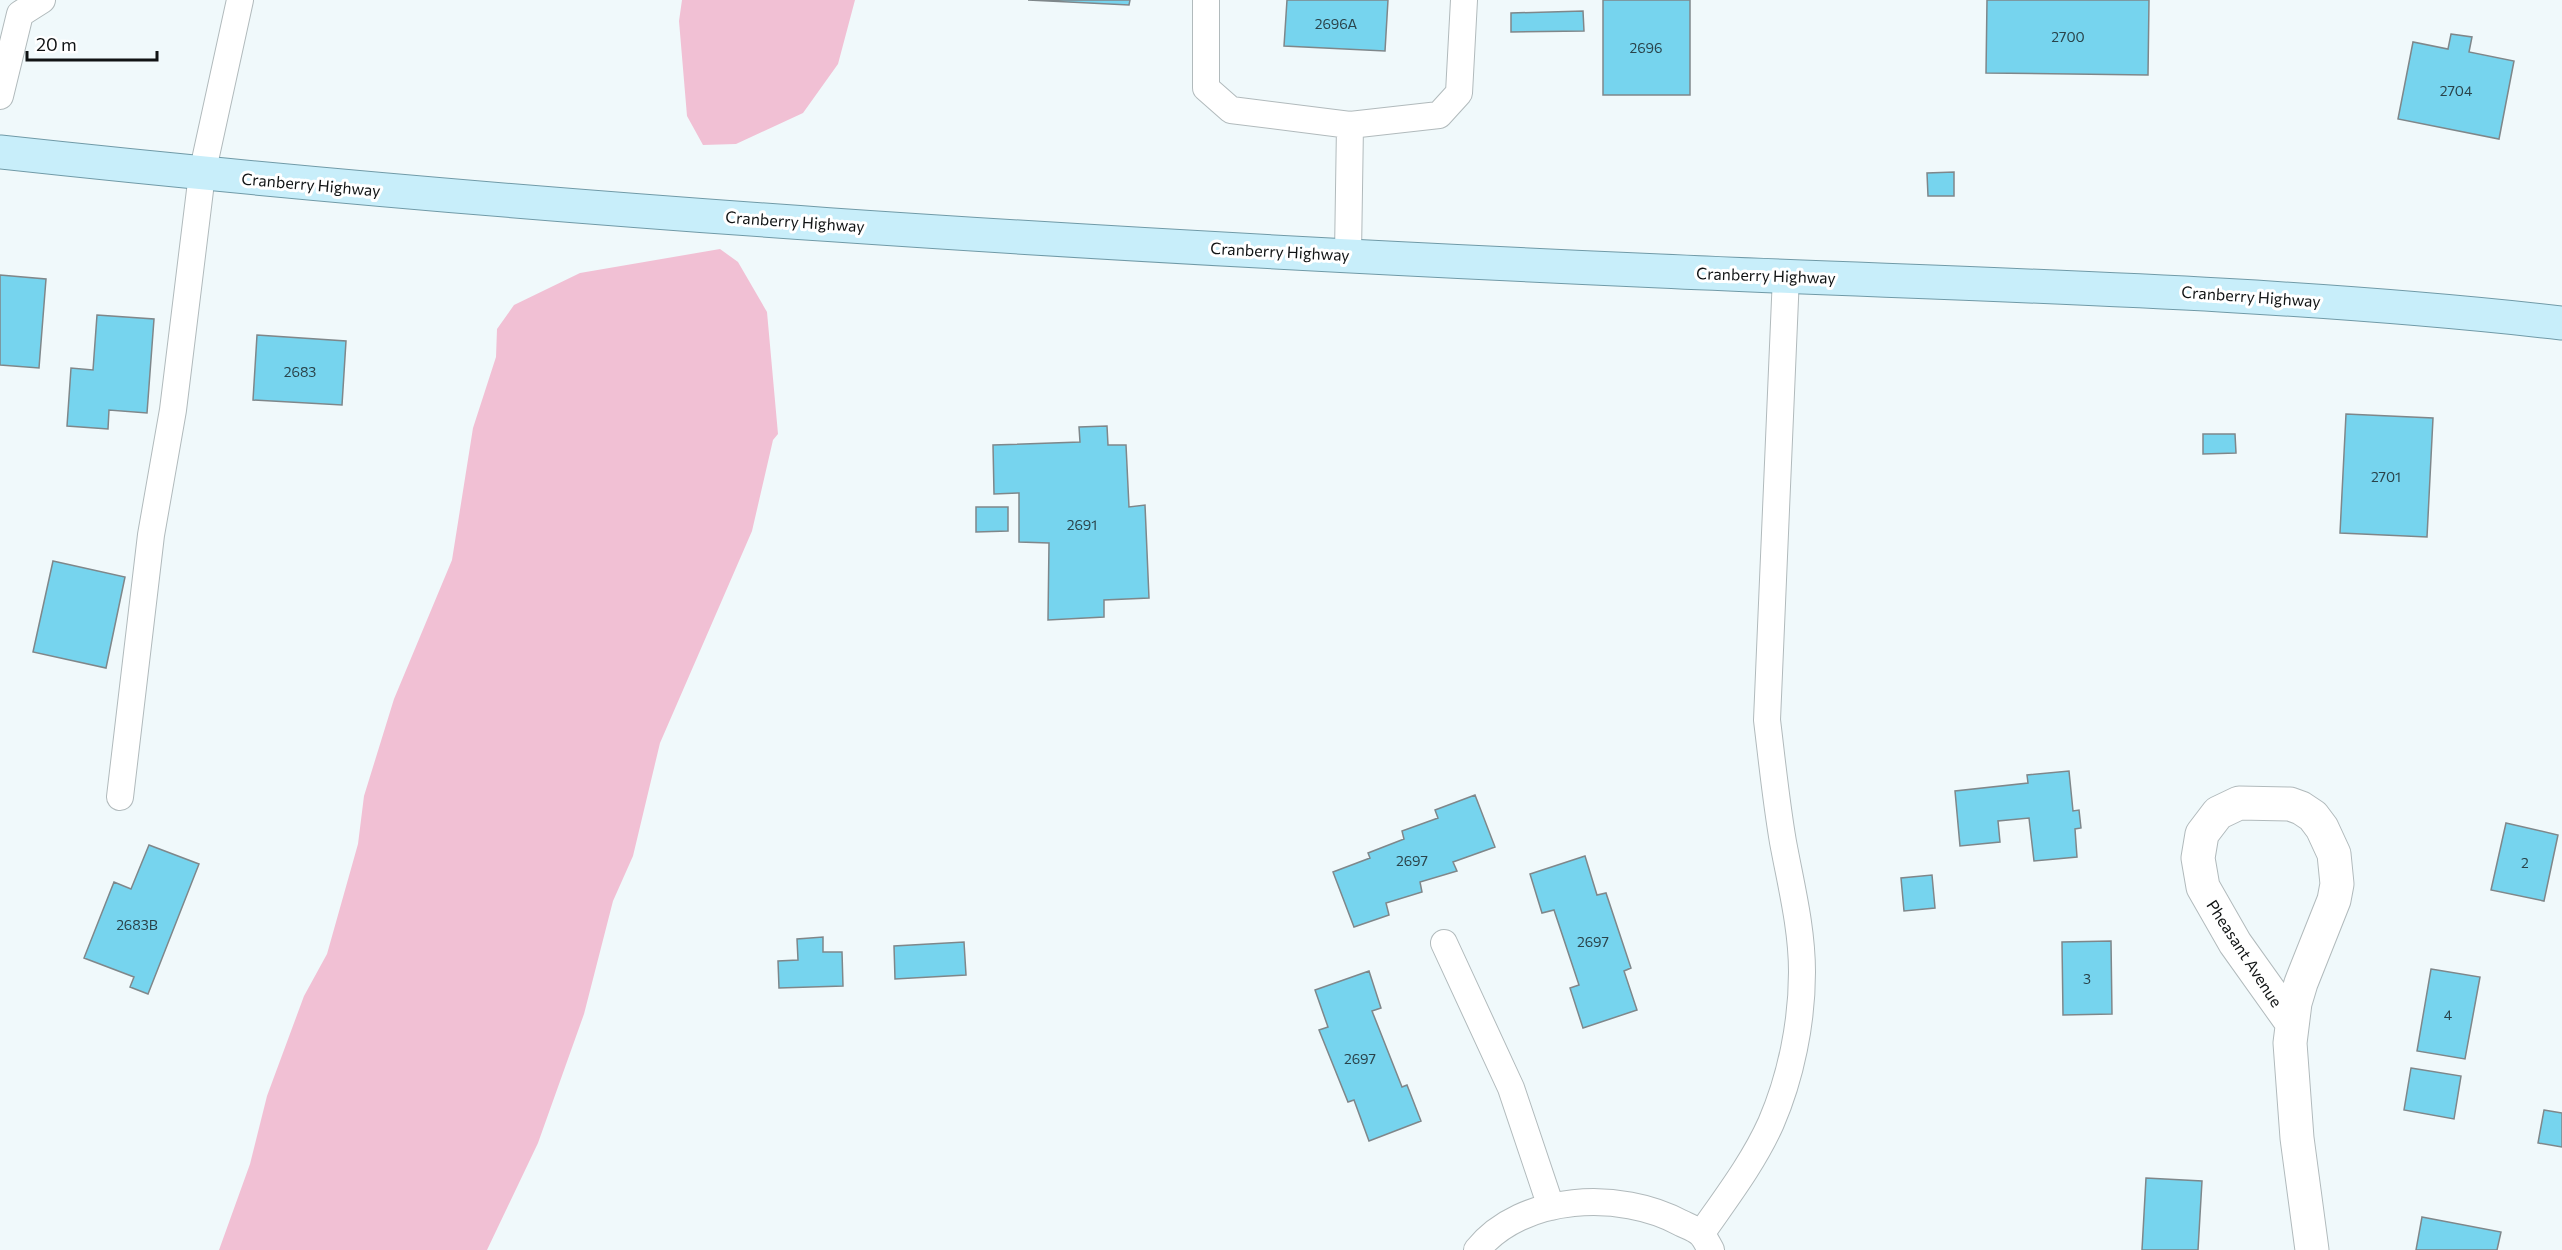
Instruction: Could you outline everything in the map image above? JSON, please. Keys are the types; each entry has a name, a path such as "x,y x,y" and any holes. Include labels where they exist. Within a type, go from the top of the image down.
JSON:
{"main road":[{"name":"Cranberry Highway","path":"0,152 202,174 677,213 1064,239 1786,276 2184,292 2366,304 2562,323"}],"street":[{"name":"Pheasant Avenue","path":"2292,1023 2235,943 2203,887 2198,858 2202,834 2218,813 2239,803 2290,804 2301,808 2313,816 2322,828 2334,854 2337,884 2334,900 2301,983 2292,1023 2290,1062 2312,1250"}],"lane":[{"path":"0,96 20,14 42,0"},
{"path":"120,797 152,535 173,410 202,174 240,0"},
{"path":"1206,0 1206,88 1231,110 1350,125 1439,114 1460,93 1464,0"},
{"path":"1348,254 1350,125"},
{"path":"1477,1250 1494,1232 1516,1218 1551,1207 1599,1202 1635,1207 1672,1218 1706,1242 1772,1121 1787,1076 1798,1026 1802,971 1795,896 1778,807 1767,720 1786,276"},
{"path":"1444,943 1511,1088 1551,1207"}],"shaded area":[{"path":"682,0 855,0 838,64 803,113 736,144 703,145 687,116 679,21"},
{"path":"720,249 738,262 767,312 778,434 773,440 752,531 660,743 633,856 613,901 584,1014 538,1143 487,1250 219,1250 250,1164 267,1096 304,996 327,954 358,844 364,796 394,699 452,560 473,428 496,357 497,329 514,305 580,273"}],"building":[{"path":"1028,0 1130,0 1129,5"},
{"path":"1287,0 1388,0 1385,51 1284,46"},
{"path":"1603,0 1690,0 1690,95 1603,95"},
{"path":"1987,0 2149,0 2148,75 1986,73"},
{"path":"1583,11 1584,31 1511,32 1511,13"},
{"path":"2451,34 2472,37 2469,52 2514,61 2499,139 2398,119 2413,42 2448,49"},
{"path":"1954,172 1954,196 1928,196 1927,173"},
{"path":"0,275 46,279 39,368 0,365"},
{"path":"97,315 154,319 147,413 109,410 108,429 67,426 71,368 93,370"},
{"path":"257,335 346,341 342,405 253,400"},
{"path":"2346,414 2433,418 2427,537 2340,533"},
{"path":"1107,426 1108,445 1126,445 1129,507 1145,505 1149,598 1104,600 1104,617 1048,620 1049,543 1019,542 1019,493 994,494 993,445 1080,442 1079,427"},
{"path":"2203,434 2235,434 2236,453 2203,454"},
{"path":"976,507 1008,507 1008,531 976,532"},
{"path":"53,561 125,577 106,668 33,652"},
{"path":"2069,771 2073,811 2079,810 2081,828 2075,829 2077,857 2034,861 2029,818 1998,821 2000,842 1960,846 1955,791 2028,783 2027,775"},
{"path":"1475,795 1495,847 1453,862 1457,871 1420,882 1422,892 1386,903 1389,915 1354,927 1333,872 1370,858 1368,853 1404,839 1402,831 1438,818 1435,810"},
{"path":"2506,823 2558,835 2544,901 2491,890"},
{"path":"149,845 199,864 148,994 130,987 134,977 84,958 114,882 131,889"},
{"path":"1585,856 1597,895 1606,893 1631,968 1624,971 1637,1010 1583,1028 1570,988 1579,985 1554,910 1542,913 1530,874"},
{"path":"1932,875 1935,908 1904,911 1901,878"},
{"path":"823,937 823,952 842,952 843,986 779,988 778,961 798,960 797,939"},
{"path":"2111,941 2112,1014 2063,1015 2062,942"},
{"path":"964,942 966,975 895,979 894,946"},
{"path":"2431,969 2480,977 2465,1059 2417,1051"},
{"path":"1369,971 1381,1008 1372,1011 1402,1087 1407,1085 1421,1121 1369,1141 1354,1100 1348,1102 1319,1030 1328,1027 1315,990"},
{"path":"2411,1068 2461,1076 2454,1119 2404,1110"},
{"path":"2544,1110 2562,1113 2562,1147 2538,1143"},
{"path":"2146,1178 2202,1181 2198,1250 2142,1250"},
{"path":"2422,1217 2501,1232 2497,1250 2416,1250"}]}
